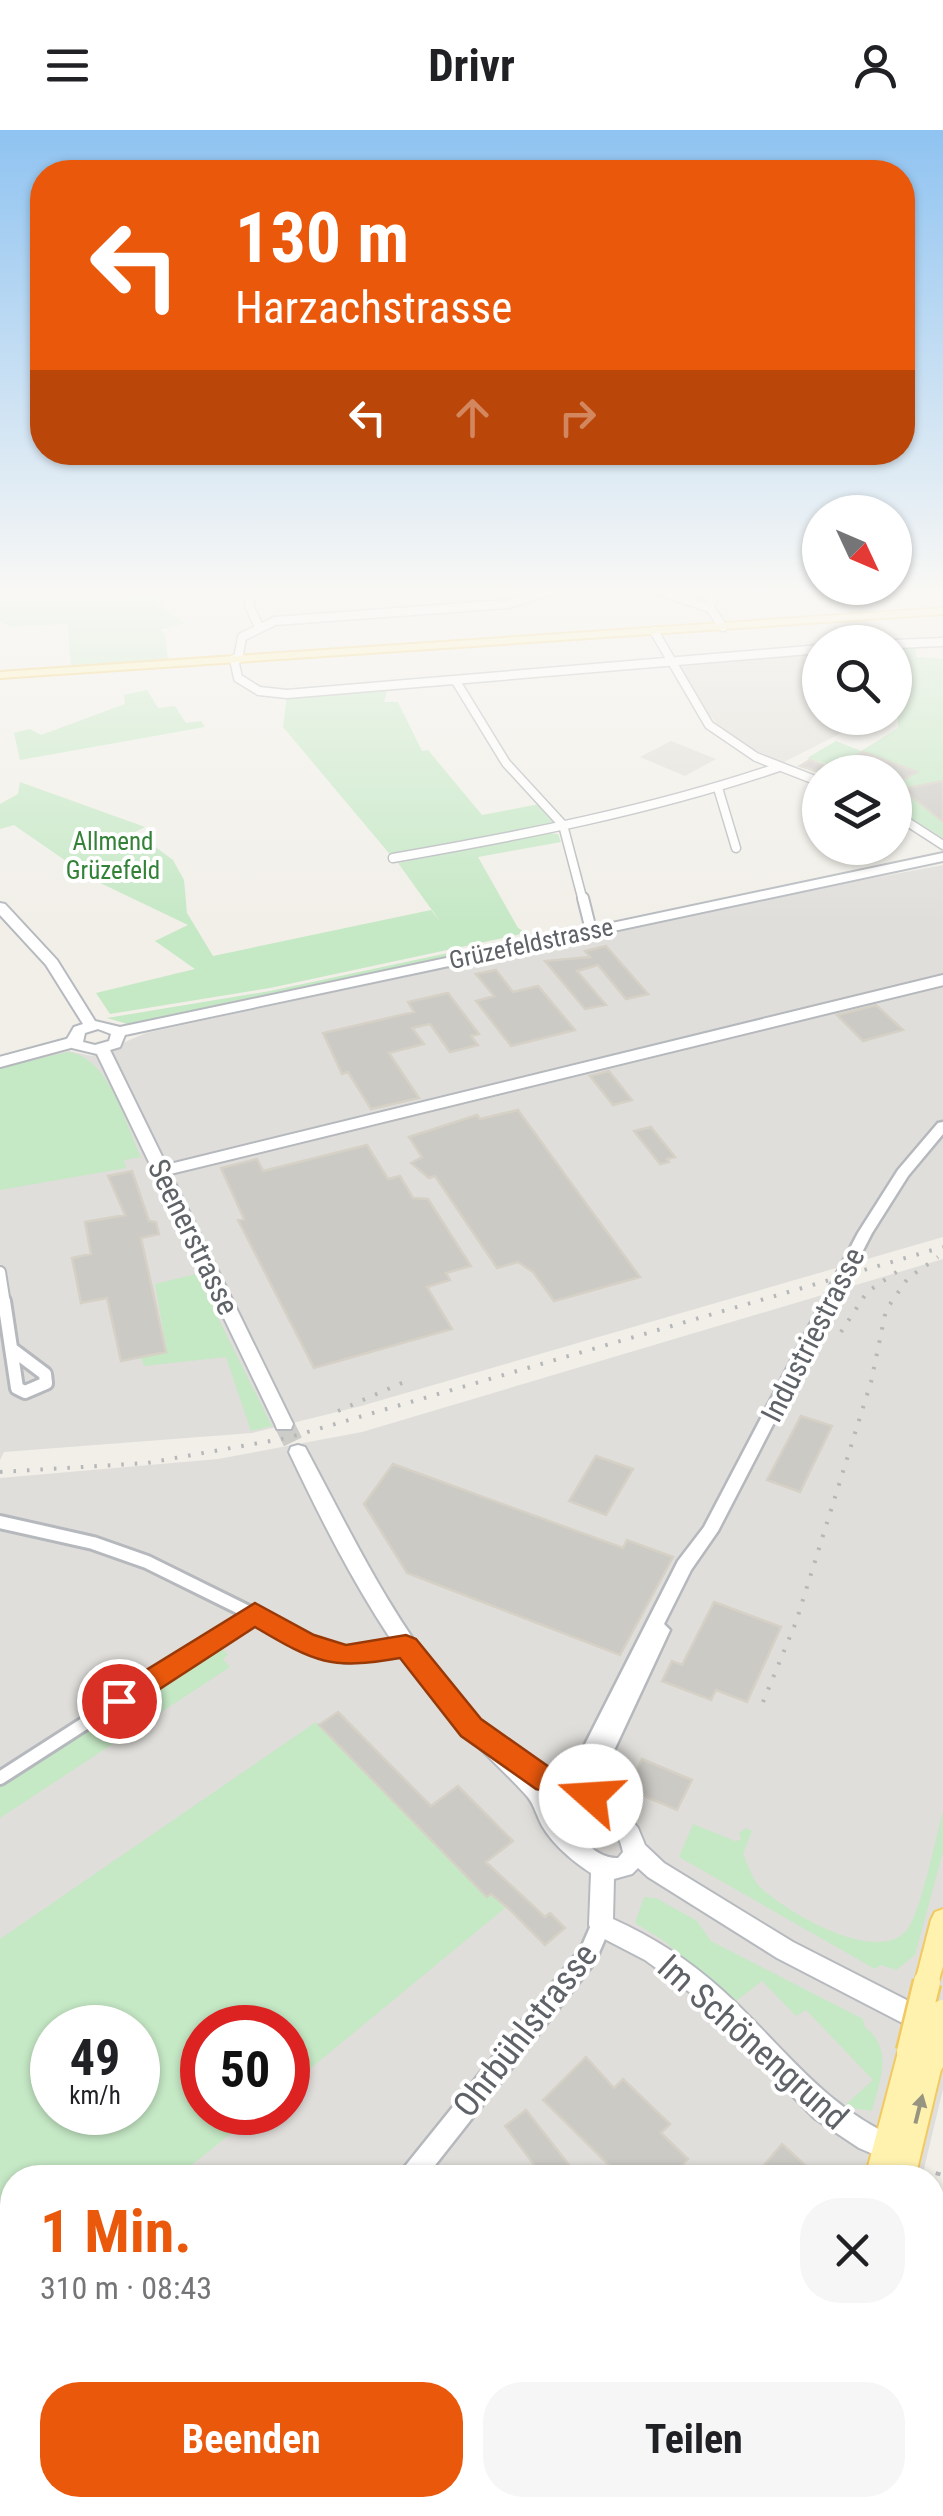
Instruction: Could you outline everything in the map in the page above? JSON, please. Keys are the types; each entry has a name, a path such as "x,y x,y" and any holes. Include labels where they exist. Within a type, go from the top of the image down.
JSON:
{"main road":[{"name":"Grüzefeldstrasse","path":"120,1032 943,857"},
{"path":"0,906 52,963 92,1025"},
{"path":"106,1024 120,1032 118,1040 102,1049 88,1050 74,1042 79,1030 92,1025 106,1024"},
{"name":"Seenerstrasse","path":"102,1049 284,1424"},
{"path":"298,1452 337,1532 406,1646 471,1728 630,1834 621,1863"},
{"path":"567,1792 551,1818 621,1863 656,1870 786,1950 943,2031"},
{"name":"Ohrbühlstrasse","path":"602,1924 621,1863"},
{"path":"898,2160 921,2057 927,1982 943,1920"},
{"name":"Im Schönengrund","path":"602,1924 662,1957 696,1983 820,2111 898,2160"},
{"path":"921,2057 943,2013"}],"street":[{"path":"469,701 506,763 563,825 590,930"},
{"path":"694,701 709,726 738,747 802,775"},
{"path":"393,858 563,825 718,788 779,766"},
{"path":"718,788 736,848"},
{"path":"912,825 943,846"},
{"path":"162,1171 943,980"},
{"path":"0,1062 74,1042"},
{"name":"Industriestrasse","path":"567,1792 594,1774 696,1552 873,1220 943,1126"},
{"path":"0,1272 14,1350"},
{"path":"0,1522 93,1543 147,1562 255,1614 306,1644 346,1656 406,1646"},
{"path":"0,1778 255,1614"},
{"name":"Ohrbühlstrasse","path":"420,2165 588,1955 602,1924"}],"shaded area":[{"path":"701,701 802,701 802,735 837,735 780,764 726,733"},
{"path":"671,741 716,759 685,776 640,757"},
{"path":"943,865 943,1237 361,1406 252,1433 4,1452 0,1460 0,1068 69,1051 92,1056 146,1033 771,897"},
{"path":"943,1259 943,2089 925,2165 0,2165 0,1478 218,1459 362,1432"}],"green space":[{"path":"154,701 158,708 175,706 186,723 201,721 205,727 20,760 14,733 30,729 41,735 125,704"},
{"path":"286,701 398,702 422,751 428,750 482,815 545,803 563,825 393,858 283,727"},
{"path":"912,701 943,701 943,838 912,819 912,755 812,755 836,741 861,751 887,735 912,735"},
{"name":"Allmend Grüzefeld","path":"20,782 145,827 135,832 173,860 184,880 187,913 213,956 431,910 442,924 398,863 545,833 558,834 561,842 478,857 518,928 526,933 270,988 110,1014 96,993 195,969 155,941 188,925 92,879 14,825 0,829 0,804 18,794"},
{"path":"523,937 499,946 131,1025 107,1018 270,991"},
{"path":"67,1052 82,1056 105,1078 141,1157 124,1160 126,1168 0,1190 0,1068"},
{"path":"196,1274 272,1426 251,1431 226,1357 144,1366 141,1358 167,1352 155,1284"},
{"path":"206,1645 219,1645 228,1655 223,1659 230,1667 0,1818 0,1778"},
{"path":"316,1722 487,1896 491,1894 505,1908 310,2069 310,2005 180,2005 180,2135 229,2135 192,2165 0,2165 0,1939"},
{"path":"943,1811 943,1852 915,1955 896,1970 881,1965 875,1969 679,1857 693,1824 735,1841 741,1840 739,1833 746,1828 752,1831 743,1854 755,1881 774,1898 811,1921 854,1939 893,1940 907,1930 918,1908"},
{"path":"644,1897 656,1898 697,1921 711,1941 863,2019 882,2056 872,2111 843,2107 873,2080 806,2010 796,2016 762,1981 735,2002 664,1941 635,1923"}],"building":[{"path":"943,781 943,822 912,796 912,787"},
{"path":"606,946 648,994 626,999 598,965 577,971 606,1005 585,1009 545,961 590,957 585,951"},
{"path":"496,970 513,992 538,986 575,1030 511,1046 476,1001 494,996 476,974"},
{"path":"448,993 479,1034 471,1036 478,1045 450,1052 430,1024 412,1028 424,1044 389,1053 419,1098 371,1109 348,1072 342,1074 323,1033 414,1012 408,1002"},
{"path":"876,1005 903,1030 863,1041 837,1015"},
{"path":"609,1071 632,1100 613,1105 590,1076"},
{"path":"518,1110 640,1277 554,1301 533,1272 518,1262 497,1268 435,1176 429,1178 411,1163 422,1157 409,1137 477,1115 480,1119"},
{"path":"651,1127 675,1157 667,1159 669,1162 660,1164 634,1131"},
{"path":"367,1145 388,1179 400,1176 413,1198 428,1199 471,1266 446,1273 450,1280 427,1287 452,1329 314,1368 238,1220 244,1219 221,1168 257,1159 263,1171"},
{"path":"132,1171 149,1221 156,1222 159,1234 141,1238 166,1352 121,1361 107,1298 81,1303 72,1258 91,1254 85,1222 125,1215 108,1176"},
{"path":"801,1416 832,1426 800,1492 767,1480"},
{"path":"596,1456 633,1469 606,1515 569,1501"},
{"path":"393,1464 623,1548 627,1540 673,1557 620,1655 407,1573 364,1504"},
{"path":"714,1602 781,1627 747,1702 716,1690 711,1700 662,1681 672,1661 682,1665"},
{"path":"338,1712 431,1806 458,1786 513,1841 486,1862 545,1917 550,1913 565,1928 545,1945 508,1908 491,1894 487,1897 319,1725"},
{"path":"642,1759 692,1780 677,1810 627,1789"},
{"path":"586,2057 614,2088 623,2079 670,2124 661,2133 688,2159 682,2165 609,2165 543,2100"},
{"path":"526,2110 569,2165 534,2165 505,2126"},
{"path":"782,2144 805,2165 764,2165"}],"tunnel":[{"path":"284,1424 298,1452"}],"railway":[{"path":"0,1472 147,1463 287,1438 943,1247"},
{"path":"763,1702 796,1622 871,1382 886,1310 908,1278 938,1257"},
{"path":"841,1332 867,1292 904,1267"},
{"path":"338,1411 404,1382"},
{"path":"940,2165 943,2154"}],"route":[{"path":"119,1701 255,1614 327,1652 346,1656 406,1646 471,1728 546,1780 571,1784 591,1796"}]}
